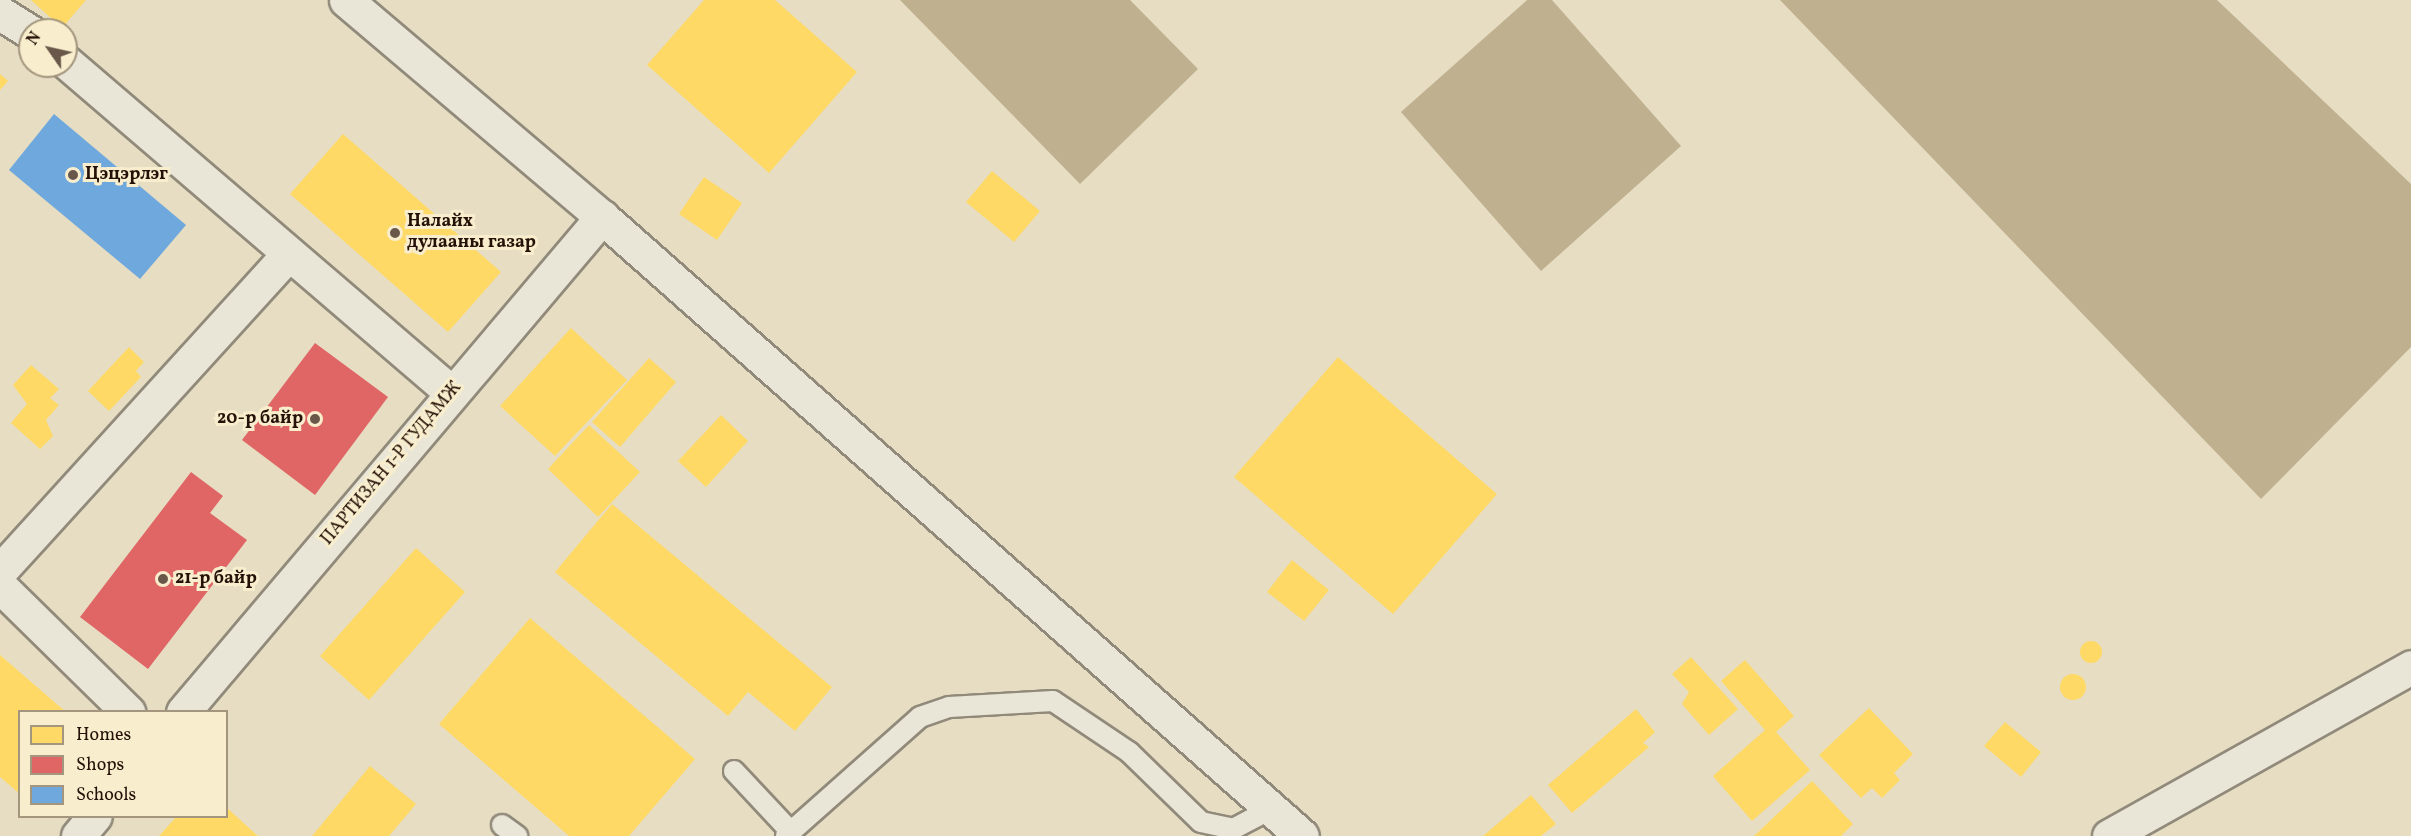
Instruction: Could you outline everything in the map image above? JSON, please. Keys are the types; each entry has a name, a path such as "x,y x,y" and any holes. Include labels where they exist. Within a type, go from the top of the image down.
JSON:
{"street":[{"path":"346,0 602,217 1302,836"},
{"path":"0,13 18,24"},
{"path":"78,72 452,393"},
{"name":"ПАРТИЗАН 1-Р ГУДАМЖ","path":"184,710 602,217"},
{"path":"0,571 288,254"},
{"path":"0,586 127,710"},
{"path":"2109,836 2411,667"},
{"path":"78,836 93,818"}],"lane":[{"path":"734,771 789,834 920,717 949,707 1053,701 1129,752 1201,822 1233,829 1271,809"}],"shaded area":[{"path":"900,0 1130,0 1198,69 1080,184"},
{"path":"1527,0 1552,0 1681,146 1541,271 1401,112"},
{"path":"1780,0 2217,0 2411,184 2411,347 2261,499"}],"building: Homes":[{"path":"31,0 86,0 71,18 51,18"},
{"path":"704,0 775,0 857,72 769,173 647,65"},
{"path":"0,74 8,81 0,90"},
{"name":"Налайх дулааны газар","path":"343,134 501,272 448,332 290,194"},
{"path":"992,171 1040,211 1014,242 966,202"},
{"path":"704,177 742,203 717,240 679,214"},
{"path":"571,328 627,380 555,456 500,406"},
{"path":"129,347 144,362 136,371 141,377 109,411 88,391"},
{"path":"1338,357 1497,494 1393,614 1234,477"},
{"path":"649,358 676,382 620,447 592,422"},
{"path":"31,365 59,389 50,398 59,405 46,420 53,436 40,449 11,423 27,404 13,385"},
{"path":"721,415 748,441 706,487 678,461"},
{"path":"589,425 640,472 598,517 548,469"},
{"path":"612,504 832,687 795,731 748,692 728,716 555,572"},
{"path":"416,548 465,592 369,700 320,656"},
{"path":"1292,560 1329,590 1304,621 1267,592"},
{"path":"530,618 695,759 629,836 569,836 439,724"},
{"path":"2091,641 2099,644 2102,652 2099,660 2091,663 2083,660 2080,652 2083,644"},
{"path":"0,655 64,710 18,710 18,792 0,777"},
{"path":"1691,657 1738,709 1709,735 1682,704 1689,692 1672,674"},
{"path":"1745,660 1794,716 1776,732 1810,770 1752,821 1713,776 1765,730 1721,681"},
{"path":"2073,674 2082,678 2086,687 2082,696 2073,700 2064,696 2060,687 2064,678"},
{"path":"1869,708 1913,754 1894,773 1900,780 1882,798 1872,788 1861,798 1819,755"},
{"path":"1636,709 1655,732 1643,743 1649,747 1572,813 1548,785"},
{"path":"2005,722 2041,752 2021,777 1984,746"},
{"path":"370,766 416,804 389,836 312,836"},
{"path":"1812,781 1853,824 1841,836 1754,836"},
{"path":"1531,795 1556,824 1541,836 1483,836"},
{"path":"228,809 258,836 159,836 175,818 228,818"}],"building: Shops":[{"name":"20-р байр","path":"315,343 388,397 315,495 242,440"},
{"name":"21-р байр","path":"191,472 223,496 210,513 247,540 148,669 80,617"}],"building: Schools":[{"path":"54,114 186,225 140,279 9,170"}],"place":[{"name":"Цэцэрлэг","path":"73,175"},
{"name":"Налайх дулааны газар","path":"395,233"},
{"name":"20-р байр","path":"315,419"},
{"name":"21-р байр","path":"163,579"}]}
